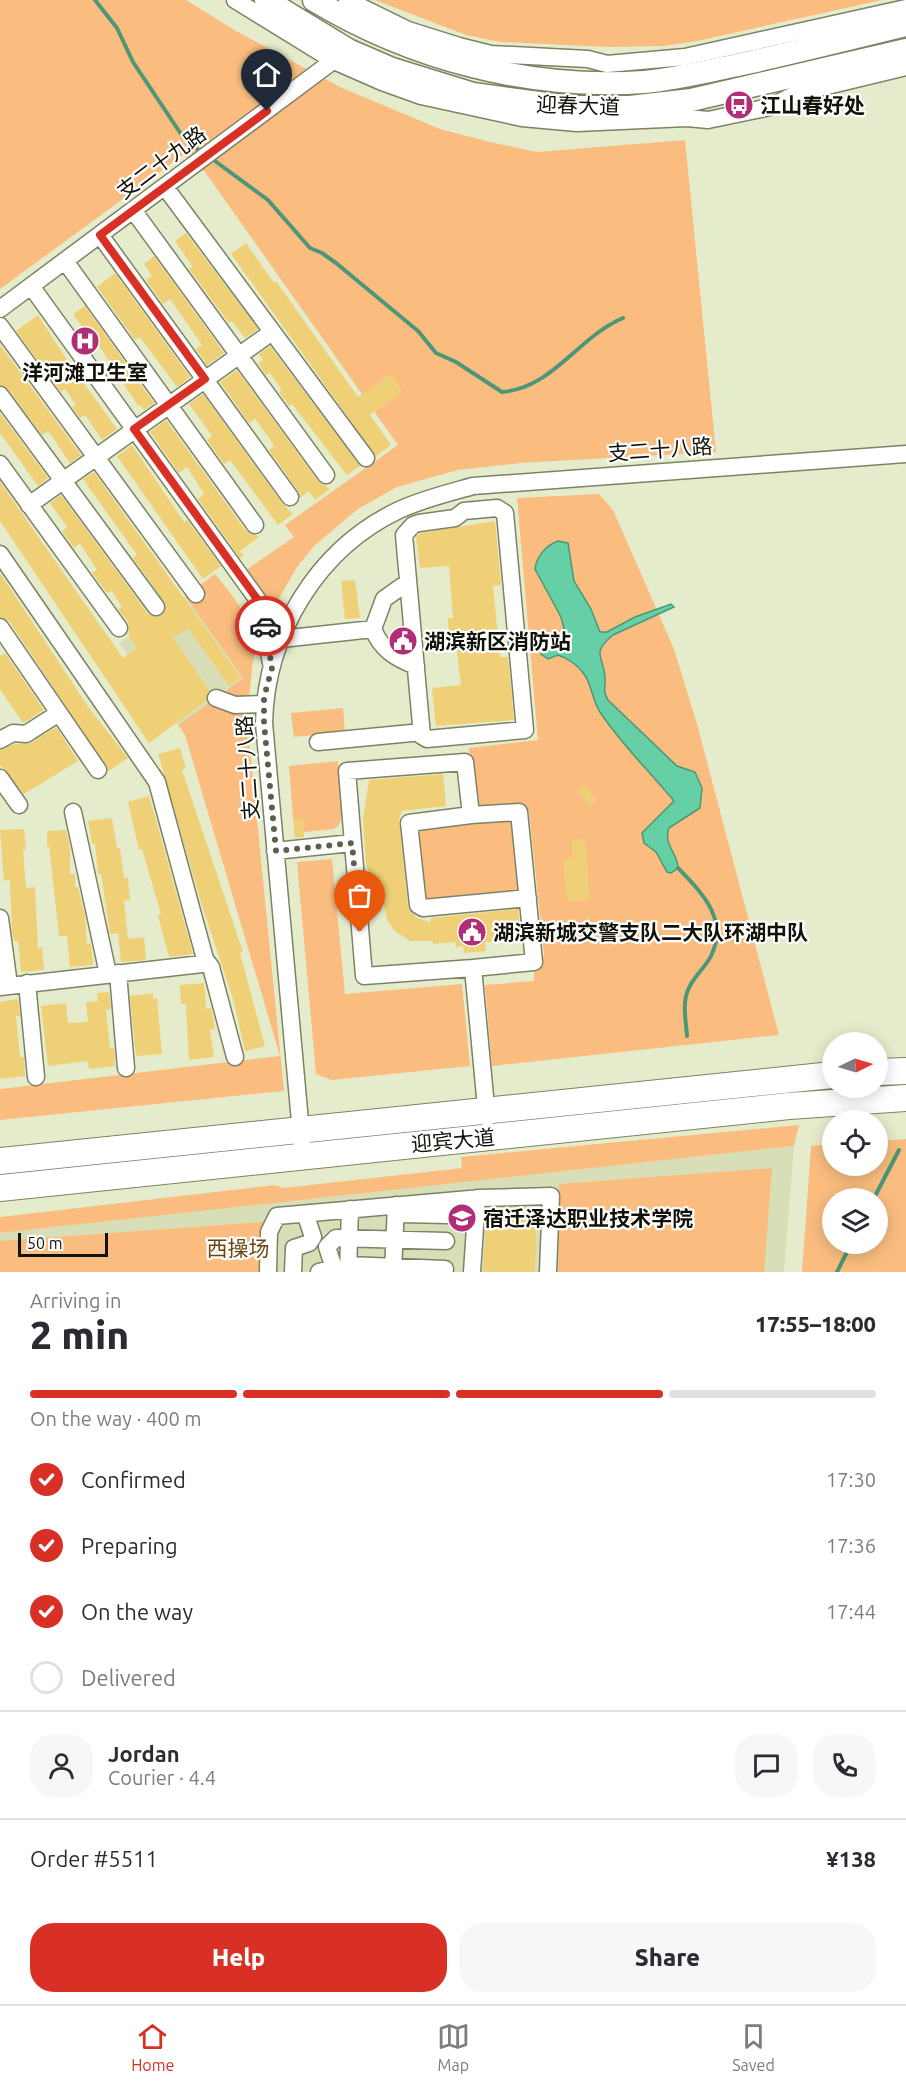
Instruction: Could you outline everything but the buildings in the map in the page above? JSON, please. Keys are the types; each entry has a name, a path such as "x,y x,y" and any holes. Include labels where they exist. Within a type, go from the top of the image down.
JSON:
{"highway":[{"path":"888,1072 906,1071"},
{"name":"迎宾大道","path":"0,1161 300,1128 822,1076"},
{"name":"迎宾大道","path":"0,1188 789,1106 906,1098"}],"main road":[{"name":"迎春大道","path":"266,0 341,56 473,94 520,103 608,107 691,100 906,50"},
{"name":"迎春大道","path":"314,0 378,34 423,52 489,72 586,82 644,82 694,75 906,25"}],"street":[{"path":"235,0 421,96 522,118 577,123 687,118 708,120 770,107 798,93 906,67"},
{"path":"347,0 408,30 491,54 588,59 607,64 685,57 906,8"},
{"name":"支二十九路","path":"0,309 341,56"},
{"path":"165,187 366,458"},
{"path":"133,210 326,475"},
{"path":"100,235 290,497"},
{"path":"65,261 255,525"},
{"path":"31,286 260,603 272,668"},
{"path":"0,326 196,594"},
{"path":"29,505 272,332"},
{"path":"0,395 156,607"},
{"name":"支二十八路","path":"303,1155 264,704 281,639 295,607 318,572 378,522 432,497 473,486 906,454"},
{"path":"0,464 119,628"},
{"path":"497,508 506,513 525,730 435,739 422,736 408,582 404,535 413,525 455,518 464,511 497,508"},
{"path":"0,554 157,782 205,959 212,967 235,1057"},
{"path":"408,582 384,599 373,628 383,647 402,661 416,666"},
{"path":"0,627 98,770"},
{"path":"281,639 373,628"},
{"path":"216,698 235,705 264,704"},
{"path":"0,740 13,733 26,734 59,713"},
{"path":"318,742 422,732"},
{"path":"471,815 465,762 347,771 364,976 534,962 528,898 519,812 409,823 418,905 423,908 528,898"},
{"path":"0,778 19,805"},
{"path":"73,812 113,974 126,1068"},
{"path":"276,851 352,843"},
{"path":"0,918 4,986 202,964 205,959"},
{"path":"473,968 489,1137"},
{"path":"27,983 36,1077"},
{"path":"268,1272 269,1232 277,1216 447,1208 477,1198 551,1196 548,1272"},
{"path":"472,1272 477,1198"},
{"path":"350,1211 349,1269 445,1270 447,1208"},
{"path":"393,1269 395,1210"},
{"path":"293,1272 294,1248 309,1243 313,1237 307,1219 309,1213"},
{"path":"319,1272 334,1268 332,1258 328,1253 329,1243 336,1238 446,1240"}],"shaded area":[{"path":"558,541 568,543 574,581 591,609 600,632 607,632 635,617 671,604 674,607 613,635 600,651 605,694 608,700 677,766 695,772 702,788 700,808 669,828 669,844 678,868 671,873 667,872 656,852 644,843 642,833 674,801 608,724 597,707 587,678 582,671 561,656 548,659 541,654 546,647 564,641 566,636 561,617 535,569 537,560 543,552"},
{"path":"185,596 244,679 178,725 119,643"},
{"name":"宿迁泽达职业技术学院","path":"794,1146 784,1272 0,1272 0,1233"}],"green space":[{"path":"0,0 186,0 236,31 340,87 440,129 537,152 685,140 716,452 521,463 458,470 397,487 358,509 315,545 297,567 270,614 243,572 294,537 285,525 398,445 205,172 183,155 0,289"},
{"path":"375,0 882,0 697,41 664,46 607,47 500,42 466,35"},
{"path":"599,494 613,510 674,649 697,724 779,1035 492,1066 485,985 534,981 534,970 540,969 544,954 529,812 524,806 475,808 469,748 538,740 517,498"},
{"path":"215,574 239,605 245,627 260,638 253,660 249,698 231,698 227,690 243,678 185,596"},
{"path":"212,701 221,709 246,709 284,1091 0,1120 0,1089 280,1056 185,735 178,725"},
{"path":"343,708 345,732 294,737 291,713"},
{"path":"338,761 342,808 340,824 334,829 304,832 302,819 293,819 289,766"},
{"path":"509,817 513,822 519,894 422,903 413,825"},
{"path":"332,859 345,994 462,984 470,1066 331,1080 316,1074 297,862"},
{"path":"799,1125 794,1146 0,1233 0,1217 275,1185 283,1188 462,1168 461,1157"},
{"path":"906,1139 906,1272 802,1272 811,1146 822,1145 822,1176 888,1176 888,1140"},
{"path":"772,1168 764,1272 558,1272 559,1184"},
{"name":"西操场","path":"264,1222 262,1272 0,1272 0,1241"}],"waterway":[{"path":"95,0 117,28 133,62 183,137 202,153"},
{"path":"215,161 268,200 310,248 336,263 418,331 436,353 456,362 502,392 520,388 551,372 592,337 623,318"},
{"path":"678,868 704,897 715,918 717,930 716,943 711,956 686,995 687,1036"},
{"path":"879,1188 899,1150"},
{"path":"837,1272 846,1254"}],"way so far":[{"path":"265,626 272,668 264,697 264,723 276,851 352,843 360,932"}],"place":[{"name":"江山春好处","path":"739,105"},
{"name":"洋河滩卫生室","path":"85,341"},
{"name":"湖滨新区消防站","path":"403,641"},
{"name":"湖滨新城交警支队二大队环湖中队","path":"472,932"},
{"name":"宿迁泽达职业技术学院","path":"462,1218"}],"route":[{"path":"265,626 260,603 134,429 205,379 100,235 267,111"}]}
